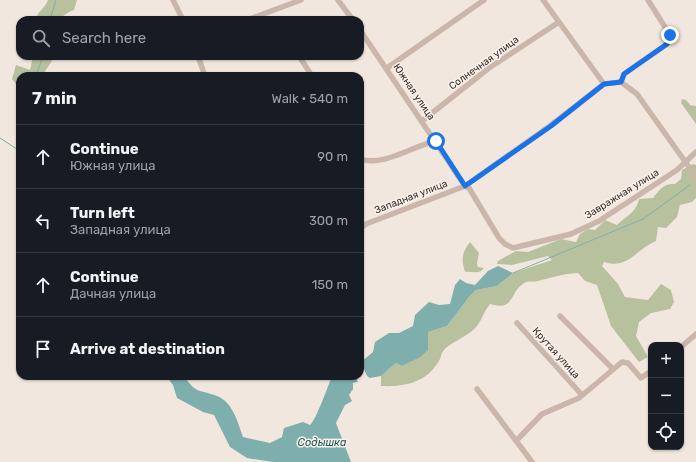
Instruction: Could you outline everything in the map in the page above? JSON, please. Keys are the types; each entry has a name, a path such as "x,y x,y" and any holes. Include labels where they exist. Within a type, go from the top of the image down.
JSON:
{"street":[{"path":"173,0 181,16"},
{"path":"258,16 301,0"},
{"path":"338,0 350,16"},
{"path":"387,68 484,0"},
{"path":"543,0 604,84 621,82 637,94 685,164 696,177"},
{"path":"621,82 624,74 667,44 670,39 670,35 648,0"},
{"name":"Солнечная улица","path":"422,121 489,68 559,22"},
{"name":"Южная улица","path":"364,36 465,186"},
{"path":"199,60 204,72"},
{"path":"302,60 309,72"},
{"name":"Западная улица","path":"364,226 465,186 551,126 604,84"},
{"path":"364,160 382,159 436,141"},
{"name":"Завражная улица","path":"465,186 469,188 499,238 505,244 513,248 572,234 599,221 678,170 696,152"},
{"path":"560,316 613,369"},
{"name":"Крутая улица","path":"517,323 582,395"},
{"path":"684,344 696,334"},
{"path":"516,441 542,414 582,395 622,362 628,363 641,378 648,373"},
{"path":"477,389 532,462"}],"green space":[{"path":"48,0 77,0 74,10 63,16 37,16"},
{"path":"32,60 52,60 45,72 16,72 16,84 12,79 16,65 30,70"},
{"path":"682,99 686,100 690,105 696,106 696,124 681,103"},
{"path":"693,164 696,165 696,198 692,202 680,205 677,217 666,228 658,227 656,241 626,261 612,264 604,262 602,266 618,284 625,297 648,300 661,284 671,290 674,302 670,309 651,313 639,322 636,336 648,357 639,362 611,326 597,285 585,281 578,273 572,273 526,282 517,290 508,303 498,306 490,304 475,328 446,348 439,361 428,374 414,382 398,386 381,386 381,376 396,363 402,366 419,358 428,332 447,326 476,290 497,286 513,273 552,260 548,256 512,265 497,264 498,261 516,251 528,252 561,239 576,242 580,234 588,229 595,230 605,220 617,225 636,208 639,199 653,198 660,189 668,184 675,184 681,179 682,170"},
{"path":"470,242 479,253 477,264 478,267 484,268 480,271 465,272 463,256 465,249"}],"water":[{"path":"498,266 513,273 497,286 476,290 447,326 428,332 428,350 419,358 402,366 396,363 381,376 370,378 367,376 364,369 364,360 373,352 375,342 389,333 399,333 413,326 415,315 429,302 439,305 450,304 455,285 460,279 466,283 475,285 488,271"},
{"name":"Содышка","path":"169,380 187,380 195,389 223,399 231,408 237,419 243,437 270,443 282,437 284,428 303,422 310,425 330,380 357,380 358,382 353,383 353,389 349,395 352,401 345,405 336,423 351,462 273,462 247,458 230,447 214,415 203,412 177,398 173,385"}],"waterway":[{"path":"51,16 56,0"},
{"path":"37,72 42,60"},
{"path":"0,138 16,148"},
{"path":"513,273 643,219 690,185"}],"route":[{"path":"436,141 465,186 551,126 604,84 621,82 624,74 667,44 670,39 670,35"}]}
